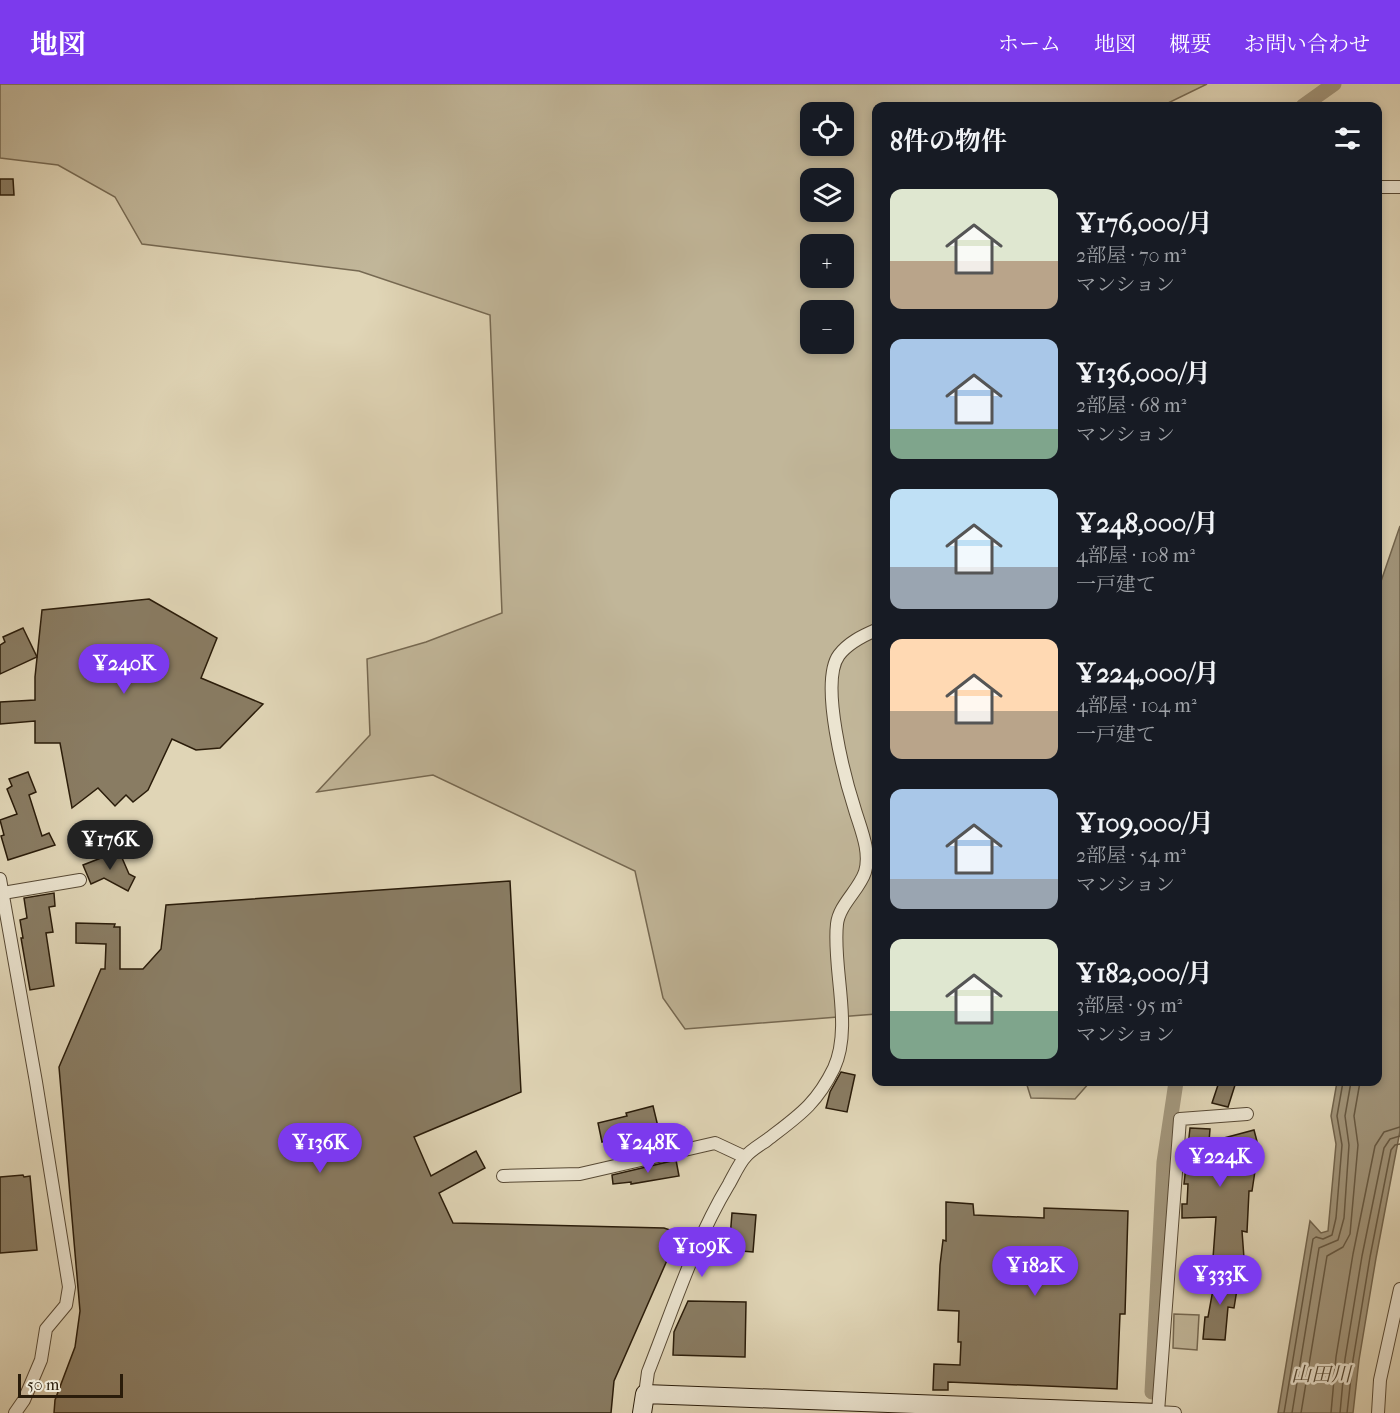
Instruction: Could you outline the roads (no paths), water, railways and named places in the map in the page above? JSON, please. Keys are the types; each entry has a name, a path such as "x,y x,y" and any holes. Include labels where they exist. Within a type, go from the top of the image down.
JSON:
{"street":[{"path":"1382,187 1400,187"},
{"path":"642,1413 648,1372 705,1227 745,1157 807,1109 824,1087 835,1065 840,1042 841,1013 837,921 864,874 867,859 865,842 844,773 832,701 832,673 837,656 850,644 872,632"},
{"path":"0,879 69,1287 66,1305 46,1329 41,1360 24,1400 15,1413"},
{"path":"3,893 80,880"},
{"path":"645,1394 1164,1413 1180,1119 1247,1114"},
{"path":"503,1176 580,1174 715,1143 745,1157"},
{"path":"1378,1413 1380,1380 1400,1289"}],"water":[{"name":"山田川","path":"1400,526 1400,1131 1359,1360 1353,1413 1278,1413 1310,1221 1321,1233 1328,1231 1336,1144 1331,1116 1336,1086 1382,1086 1382,578"}],"waterway":[{"path":"1309,102 1334,84"},
{"path":"1152,1392 1164,1162 1175,1086"}]}
